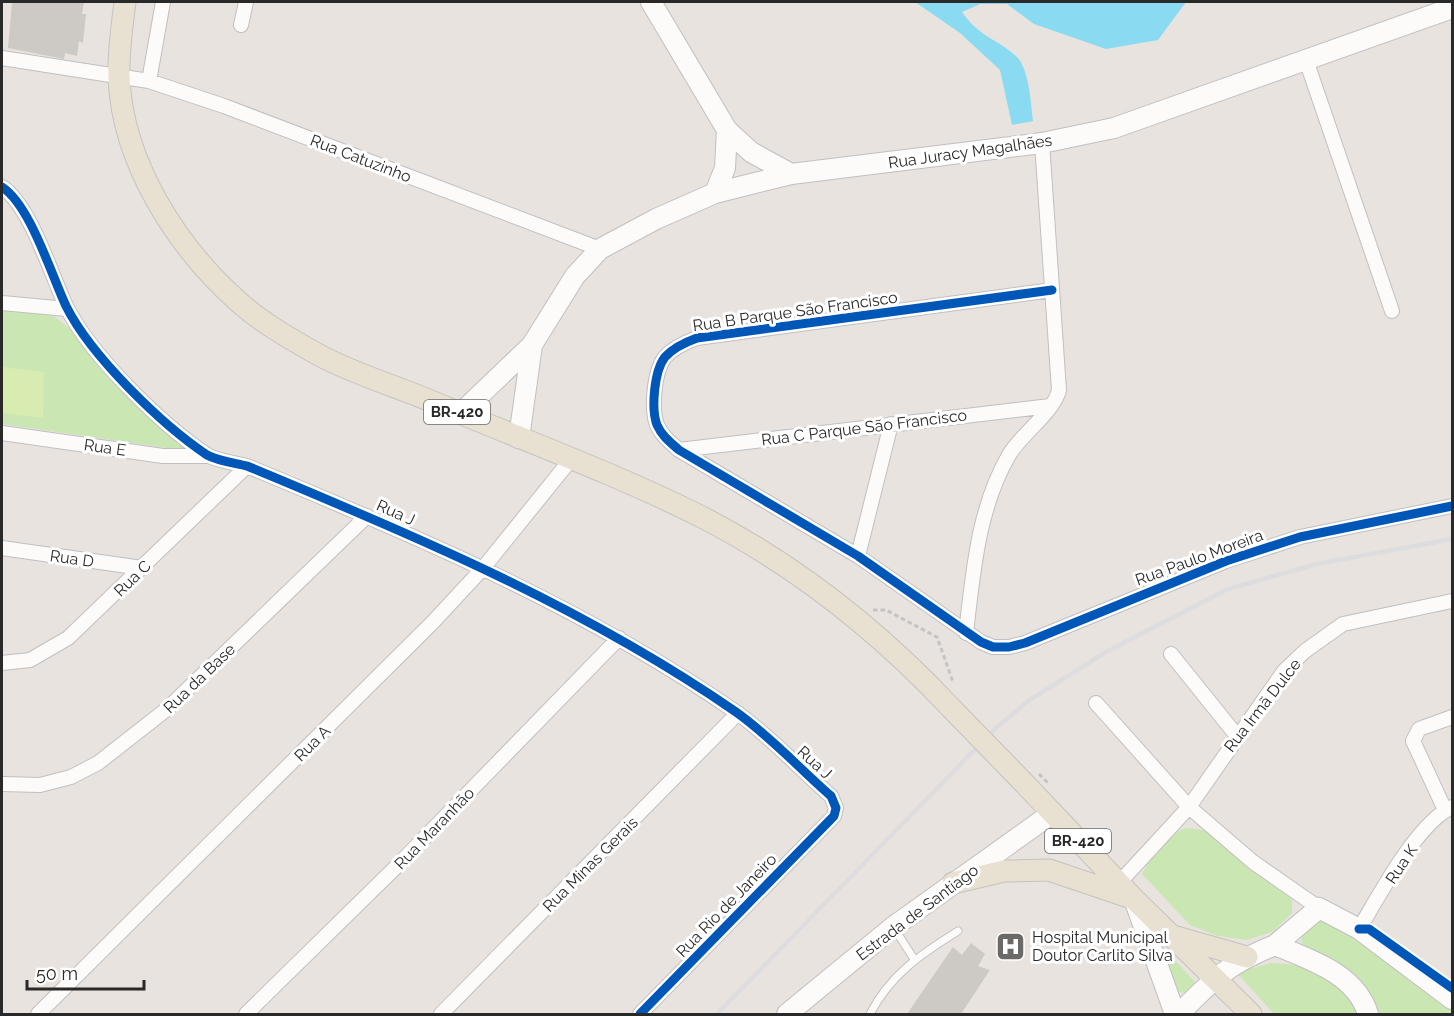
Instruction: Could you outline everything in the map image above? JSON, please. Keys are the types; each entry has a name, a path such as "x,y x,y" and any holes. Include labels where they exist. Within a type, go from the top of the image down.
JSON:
{"main road":[{"name":"BR-420","path":"125,2 119,78 128,127 142,172 180,237 207,271 242,305 322,356 519,438 573,458 702,518 783,563 876,634 951,708 1134,899 1251,1014"},
{"path":"953,883 1004,871 1049,870 1134,899"},
{"path":"1171,936 1247,957"}],"street":[{"path":"149,81 163,2"},
{"path":"241,26 246,2"},
{"path":"651,2 727,130 751,152 791,174"},
{"name":"Rua Juracy Magalhães","path":"532,345 575,276 600,249 656,219 715,193 791,174 1042,143 1114,129 1452,8"},
{"name":"Rua Catuzinho","path":"2,58 149,81 224,106 600,249"},
{"path":"1306,60 1392,311"},
{"path":"715,193 725,168 727,130"},
{"path":"966,633 973,574 988,506 1008,457 1027,430 1050,406 1059,390 1042,143"},
{"name":"Rua J","path":"2,187 19,202 68,309 107,365 171,425 209,456 247,466 483,567 619,638 738,713 831,796 836,808 834,816"},
{"name":"Rua B Parque São Francisco","path":"966,633 858,556 679,450 664,437 656,424 658,370 665,358 697,338 1052,290"},
{"path":"2,303 68,309"},
{"path":"460,414 532,345"},
{"path":"519,438 532,345"},
{"name":"Rua C Parque São Francisco","path":"679,450 1050,406"},
{"path":"858,556 891,424"},
{"name":"Rua E","path":"2,433 163,456 209,456"},
{"name":"Rua A","path":"41,1014 433,622 483,567 573,458"},
{"name":"Rua C","path":"2,663 30,660 68,638 247,466"},
{"name":"Rua Paulo Moreira","path":"966,633 993,646 1009,647 1226,561 1300,537 1452,506"},
{"name":"Rua da Base","path":"2,784 40,785 71,777 115,750 167,709 367,516"},
{"name":"Rua D","path":"2,548 142,568"},
{"name":"Rua Irmã Dulce","path":"1119,883 1189,807 1284,671 1329,632 1360,619 1452,601"},
{"name":"Rua Maranhão","path":"246,1014 399,864 619,638"},
{"path":"1171,654 1237,736"},
{"path":"1096,703 1189,807 1252,862 1319,908 1359,929 1452,999"},
{"name":"Rua Minas Gerais","path":"441,1014 738,713"},
{"path":"1449,809 1413,741 1419,729 1452,717"},
{"name":"Rua K","path":"1359,929 1406,854 1449,809"},
{"name":"Estrada de Santiago","path":"788,1014 893,927 1051,814"},
{"name":"Rua Rio de Janeiro","path":"640,1014 834,816"},
{"path":"1134,899 1177,1014 1214,977 1247,957 1275,945 1319,908"},
{"path":"1275,945 1320,964 1338,975 1363,1000 1368,1014"}],"lane":[{"path":"893,927 914,959"},
{"path":"870,1014 886,987 914,959 958,931"}],"path":[{"path":"847,610 886,609 938,637 953,684"}],"green space":[{"path":"2,310 54,316 76,334 102,371 184,440 186,448 181,450 2,424"},
{"path":"2,367 44,372 43,418 2,413"},
{"path":"1185,828 1204,830 1292,899 1292,913 1274,931 1247,940 1217,936 1190,925 1142,874 1160,847"},
{"path":"1323,916 1452,1003 1452,1014 1375,1014 1302,943 1301,934"},
{"path":"1153,937 1199,986 1187,993 1174,992"},
{"path":"1272,963 1302,966 1314,970 1338,985 1350,999 1357,1014 1274,1014 1236,972"}],"water":[{"path":"915,2 1186,2 1158,40 1106,49 1034,24 1007,4 980,4 962,12 982,33 1010,51 1021,62 1029,87 1033,121 1012,125 1000,70 960,33"}],"building":[{"path":"12,2 84,2 82,14 86,14 83,43 79,41 77,56 65,53 64,59 8,48"},
{"path":"971,943 985,954 978,966 990,970 961,1014 907,1014 953,947 962,955"}],"railway":[{"path":"717,1014 996,728 1028,701 1106,652 1228,589 1317,564 1452,539"}],"cycle path":[{"path":"2,187 12,196 31,224 66,306 92,346 129,388 189,442 211,457 247,466 436,547 559,606 619,639 678,674 749,721 831,796 836,808 834,816 640,1014"},
{"path":"1052,290 697,338 672,351 661,363 655,390 654,410 657,425 664,436 679,450 858,556 981,642 993,647 1009,647 1025,643 1226,561 1300,537 1452,506"},
{"path":"1359,929 1369,929 1452,988"}],"place":[{"name":"Hospital Municipal Doutor Carlito Silva","path":"1011,946"}]}
